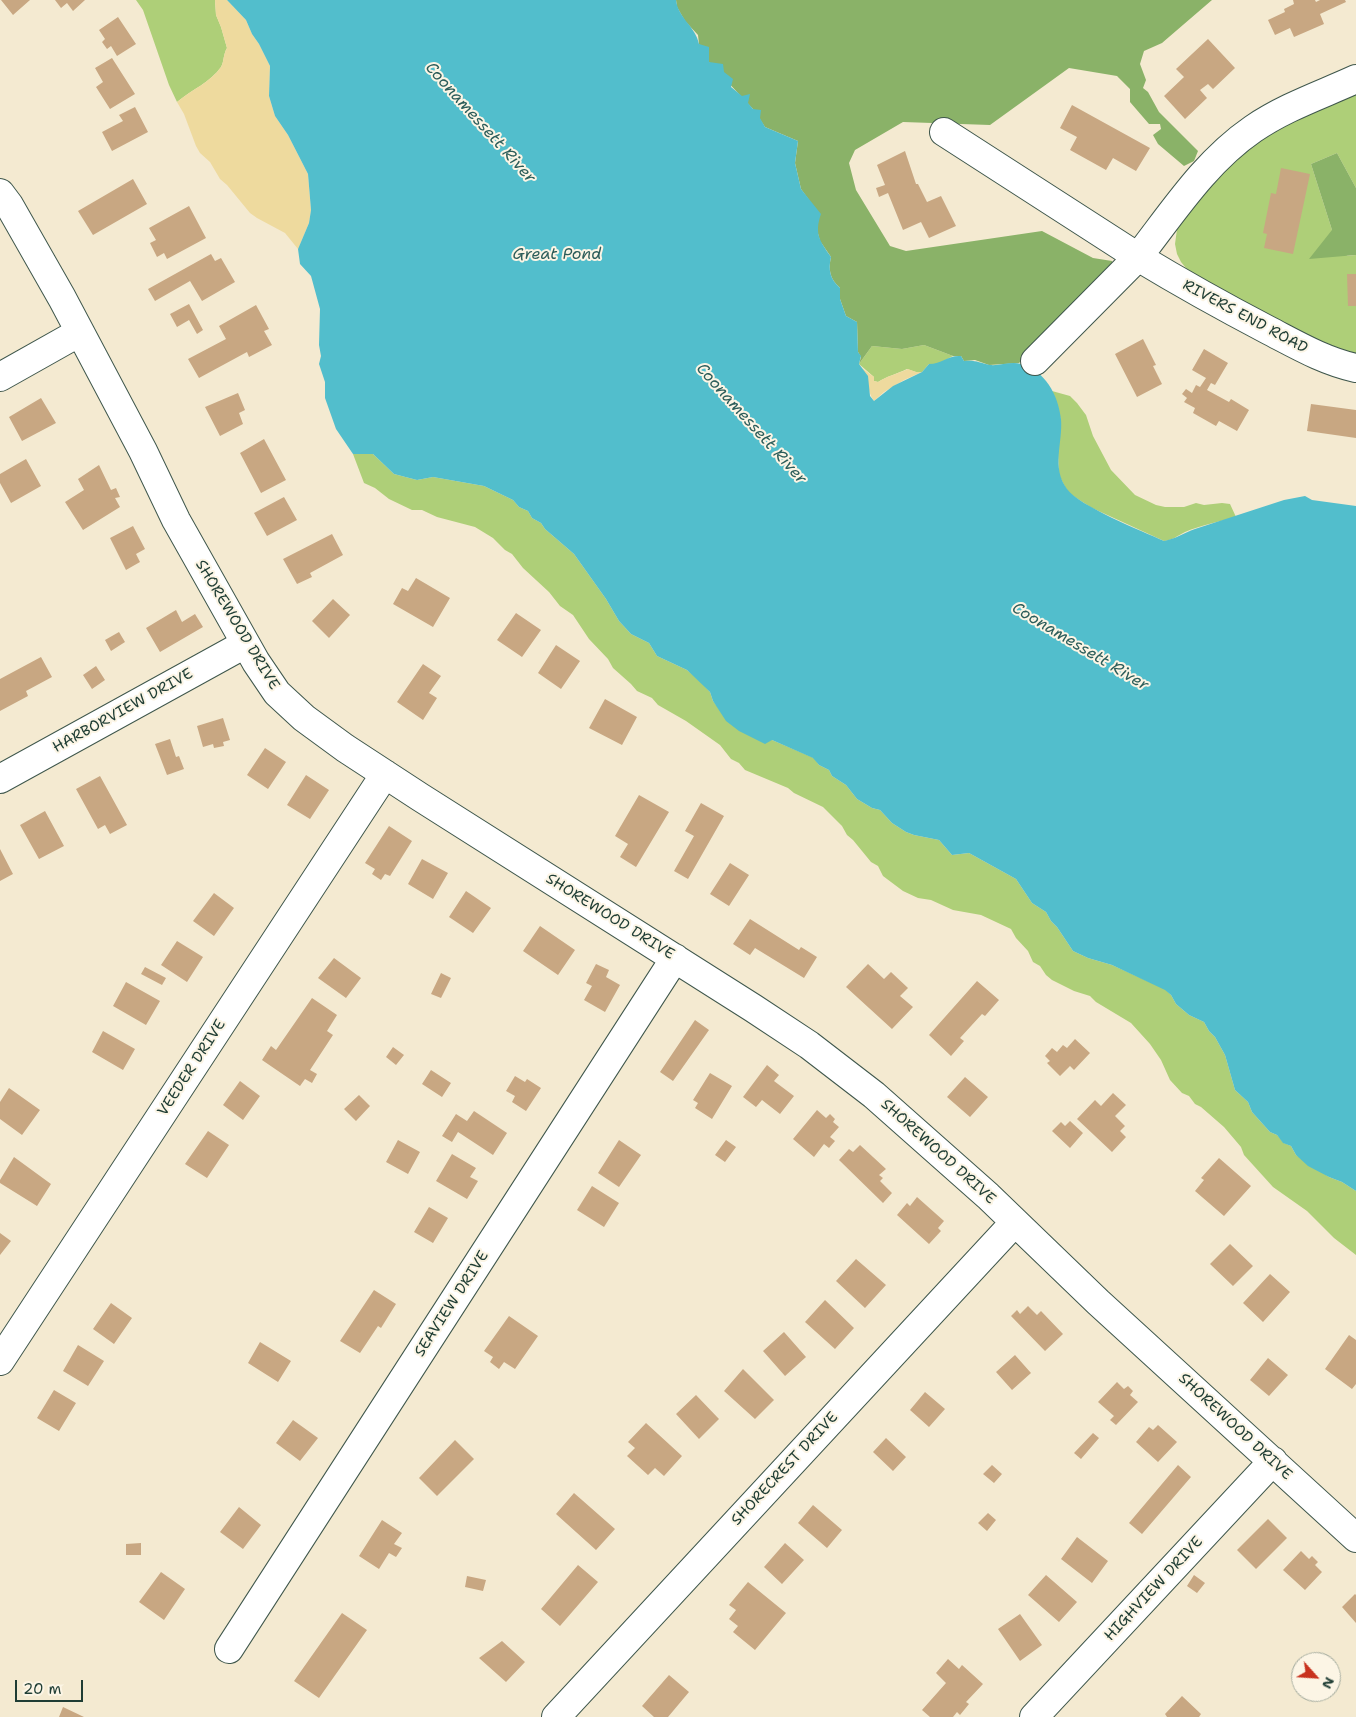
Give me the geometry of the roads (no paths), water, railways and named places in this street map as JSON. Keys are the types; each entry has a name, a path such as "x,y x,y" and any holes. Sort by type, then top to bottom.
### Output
{"street":[{"path":"1035,361 1138,257 1206,170 1238,140 1288,108 1356,79"},
{"name":"RIVERS END ROAD","path":"944,132 1138,257 1207,298 1318,356 1356,368"},
{"name":"SHOREWOOD DRIVE","path":"0,193 9,205 62,298 143,451 176,520 246,644 277,693 304,718 385,774 810,1046 874,1095 1015,1222 1098,1302 1356,1538"},
{"path":"0,377 80,332"},
{"name":"HARBORVIEW DRIVE","path":"0,779 246,644"},
{"name":"VEEDER DRIVE","path":"0,1361 385,774"},
{"name":"SEAVIEW DRIVE","path":"229,1650 674,958"},
{"name":"SHORECREST DRIVE","path":"556,1717 1015,1222"},
{"name":"HIGHVIEW DRIVE","path":"1034,1717 1273,1462"}],"water":[{"name":"Great Pond","path":"227,0 676,0 680,12 694,32 699,44 709,47 709,62 723,64 724,72 733,79 731,87 742,96 750,94 748,103 753,109 761,110 760,118 765,127 798,141 795,163 801,189 821,214 818,227 819,237 831,257 831,274 840,288 840,299 846,316 857,322 858,352 861,356 859,364 868,376 870,396 874,401 893,386 922,372 929,364 938,363 956,356 961,356 964,361 975,361 990,365 1017,363 1029,367 1037,372 1049,385 1057,401 1061,419 1059,464 1062,481 1067,489 1084,503 1097,510 1164,541 1284,500 1305,496 1312,500 1356,506 1356,1191 1342,1182 1308,1166 1296,1155 1291,1146 1283,1143 1277,1135 1270,1132 1252,1112 1248,1102 1235,1090 1225,1055 1204,1022 1189,1015 1176,1004 1171,995 1165,990 1112,965 1088,958 1073,951 1046,912 1032,903 1016,879 969,853 952,855 939,840 906,832 892,823 880,810 872,808 857,799 846,785 832,776 829,770 819,765 813,758 772,740 765,744 739,731 726,721 713,701 710,692 687,670 657,656 649,643 631,634 619,621 574,554 545,529 541,523 532,518 528,511 519,507 513,500 484,486 433,477 417,480 394,474 373,454 353,454 336,429 325,398 325,382 319,364 321,356 319,345 320,309 311,276 300,264 298,249 309,223 311,210 308,174 288,135 275,116 269,96 270,66 246,20"}],"water label":[{"name":"Coonamessett River","path":"480,123"},
{"name":"Coonamessett River","path":"751,424"},
{"name":"Coonamessett River","path":"1080,647"}]}
